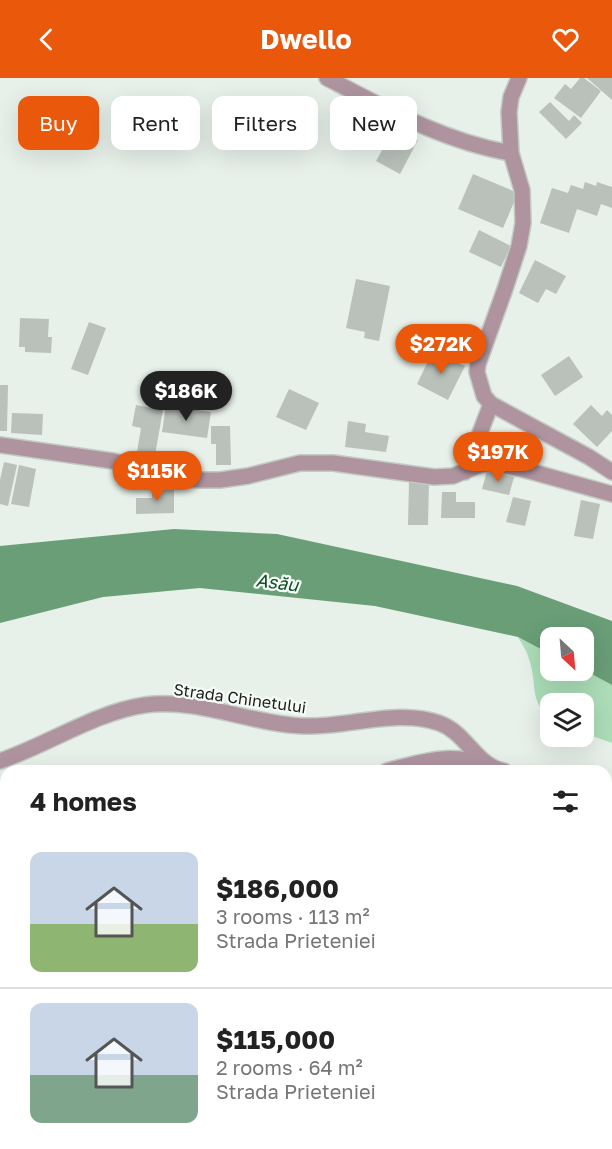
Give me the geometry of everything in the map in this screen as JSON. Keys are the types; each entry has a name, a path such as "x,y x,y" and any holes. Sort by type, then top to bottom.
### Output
{"street":[{"path":"327,78 419,125 463,141 511,153"},
{"path":"519,78 511,97 509,112 511,153 522,190 523,223 519,246 478,364 479,383 484,396 491,404 589,457 612,472"},
{"path":"465,472 491,404"},
{"path":"0,445 113,460 179,478 200,480 248,476 300,463 319,462 435,477 453,476 491,463 522,469 612,494"},
{"name":"Strada Chinetului","path":"0,760 123,710 146,705 168,705 210,709 304,727 400,718 440,723 456,733 493,765"},
{"path":"415,765 452,757 469,759 485,765"}],"shaded area":[{"path":"518,637 540,649 540,681 594,681 594,675 612,685 612,743 594,737 594,693 540,693 540,706 536,697 532,668"}],"water":[{"name":"Asău","path":"174,529 277,534 517,586 612,621 612,685 594,675 594,627 540,627 540,649 518,637 375,606 200,588 103,597 0,623 0,546"}],"building":[{"path":"580,78 584,78 601,91 581,118 554,98 565,84 571,89"},
{"path":"587,78 612,78 612,100 603,92"},
{"path":"550,102 569,121 574,115 582,123 566,139 539,112"},
{"path":"382,150 413,150 400,174 376,161"},
{"path":"473,174 518,193 503,228 458,209"},
{"path":"585,182 596,186 597,182 612,187 612,208 601,204 597,216 577,209 569,233 540,223 552,188 568,193 571,185 583,189"},
{"path":"479,230 511,246 501,267 469,252"},
{"path":"535,260 566,276 556,294 546,289 538,303 519,293"},
{"path":"356,279 390,286 379,341 364,338 365,332 346,328"},
{"path":"20,318 49,319 48,337 52,337 51,353 25,352 25,347 19,347"},
{"path":"89,322 106,328 88,375 71,369"},
{"path":"433,351 465,366 448,400 417,384"},
{"path":"569,356 583,377 555,396 541,375"},
{"path":"0,385 8,385 7,431 0,431"},
{"path":"289,389 319,403 306,430 276,417"},
{"path":"136,405 163,410 155,455 137,452 141,428 132,426"},
{"path":"166,405 211,412 207,438 162,432"},
{"path":"591,405 602,416 607,410 612,415 612,431 597,447 573,424"},
{"path":"12,413 43,414 42,435 11,433"},
{"path":"348,421 366,424 365,432 389,436 386,452 345,447"},
{"path":"211,426 230,426 231,465 216,465 216,444 211,444"},
{"path":"4,462 17,465 8,506 0,504 0,480"},
{"path":"19,465 36,469 29,507 11,504"},
{"path":"487,471 514,477 509,495 482,489"},
{"path":"409,482 429,482 428,525 408,525"},
{"path":"152,488 174,488 174,513 136,514 136,498 152,498"},
{"path":"442,492 456,492 456,502 475,502 475,518 441,518"},
{"path":"513,497 531,501 525,526 506,522"},
{"path":"581,500 600,504 593,539 574,536"}]}
